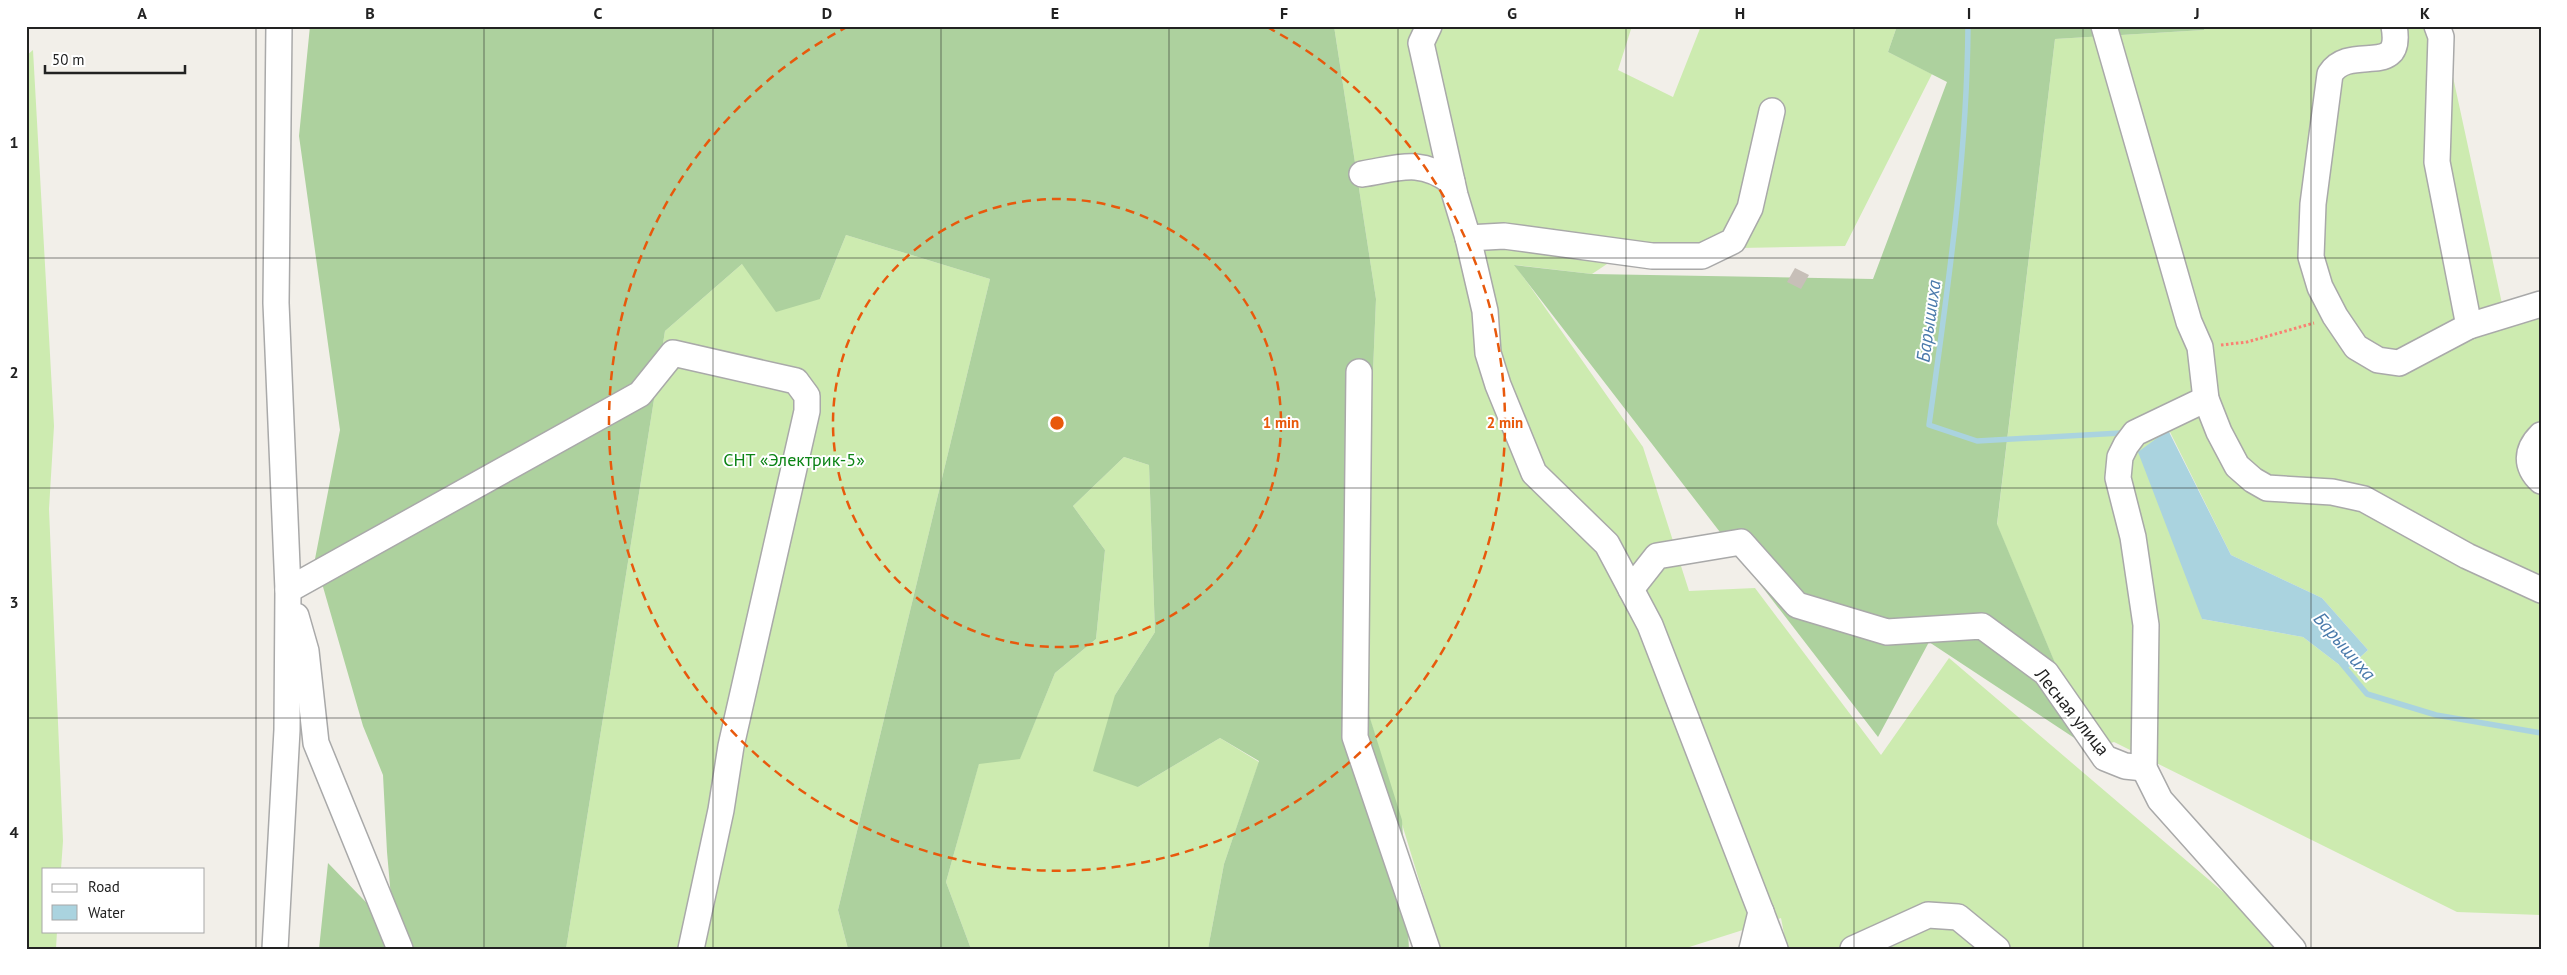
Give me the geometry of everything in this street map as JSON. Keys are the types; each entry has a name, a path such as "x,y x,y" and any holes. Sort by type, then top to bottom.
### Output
{"street":[{"path":"275,949 287,730 288,590 276,303 279,26"},
{"path":"2104,26 2189,322 2200,347 2206,399 2219,432 2237,466 2252,480 2267,488 2332,492 2364,498 2467,556 2541,590"},
{"path":"2394,26 2394,41 2388,56 2344,60 2338,63 2330,74 2313,204 2310,256 2320,287 2335,316 2356,347 2378,360 2399,363 2469,326 2541,304"},
{"path":"2437,26 2441,37 2436,162 2469,326"},
{"path":"1424,32 1452,182 1468,238 1485,311 1488,354 1498,385 1534,473 1606,544 1650,625 1775,949"},
{"path":"1468,238 1504,236 1652,256 1702,256 1733,241 1750,208 1772,111"},
{"path":"1362,174 1419,165 1438,172 1452,182"},
{"path":"288,590 640,394 673,353 796,381 807,396 807,411 732,746 721,810 691,949"},
{"path":"1358,372 1355,737 1427,949"},
{"path":"2206,399 2135,434 2126,445 2120,457 2118,478 2133,536 2146,625 2144,768 2160,800 2293,949"},
{"path":"2541,435 2530,451 2528,463 2541,481"},
{"name":"Лесная улица","path":"1631,589 1657,556 1740,542 1797,605 1887,632 1982,626 2046,673 2105,758 2124,766 2144,768"},
{"path":"288,590 306,651 316,743 400,949"},
{"path":"1752,949 1761,912"},
{"path":"1853,949 1928,915 1958,917 1997,949"}],"path":[{"path":"2200,347 2247,342 2335,316"}],"green space":[{"path":"310,26 1334,26 1376,299 1360,686 1402,820 1409,949 1208,949 1224,864 1259,761 1220,738 1138,787 1093,771 1115,695 1155,632 1149,465 1124,457 1073,506 1105,550 1096,639 1055,673 1020,759 979,764 946,882 971,949 848,949 838,910 990,279 846,235 820,299 776,312 742,264 665,331 566,949 319,949 328,863 394,931 383,775 363,726 315,559 340,430 299,136"},
{"path":"1334,26 1632,26 1618,70 1673,97 1701,26 1897,26 1888,52 1932,74 1845,246 1628,250 1592,274 1515,265 1643,447 1689,591 1755,588 1881,755 1949,658 2290,949 1787,949 1781,918 1683,949 1440,949 1360,686 1376,299"},
{"path":"1897,26 2205,26 2204,30 2055,39 1997,524 2091,749 1929,642 1878,737 1514,265 1592,274 1873,279 1947,82 1888,52"},
{"path":"2205,26 2442,26 2504,313 2541,308 2541,915 2457,912 2114,742 2091,749 1997,525 2055,39 2204,30","holes":["2169,430 2231,555 2322,598 2368,650 2346,670 2303,637 2202,619"]},
{"path":"33,50 54,426 49,509 63,841 61,868 42,868 42,932 57,932 56,949 26,949 26,56"},
{"name":"СНТ «Электрик-5»","path":"846,235 990,279 838,910 848,949 566,949 665,331 742,264 820,299"},
{"path":"1124,457 1149,465 1155,632 1115,695 1138,787 1220,738 1259,762 1224,864 1208,949 971,949 946,882 979,763 1020,758 1055,673 1096,639 1105,550 1073,506"}],"water":[{"path":"2168,430 2231,555 2322,598 2368,650 2346,670 2303,637 2202,619 2138,452"}],"building":[{"path":"1795,268 1809,275 1801,289 1787,282"}],"waterway":[{"name":"Барышиха","path":"1968,26 1967,76 1960,176 1929,425 1977,441 2121,433"},
{"name":"Барышиха","path":"2342,664 2367,694 2436,715 2541,733"}]}
